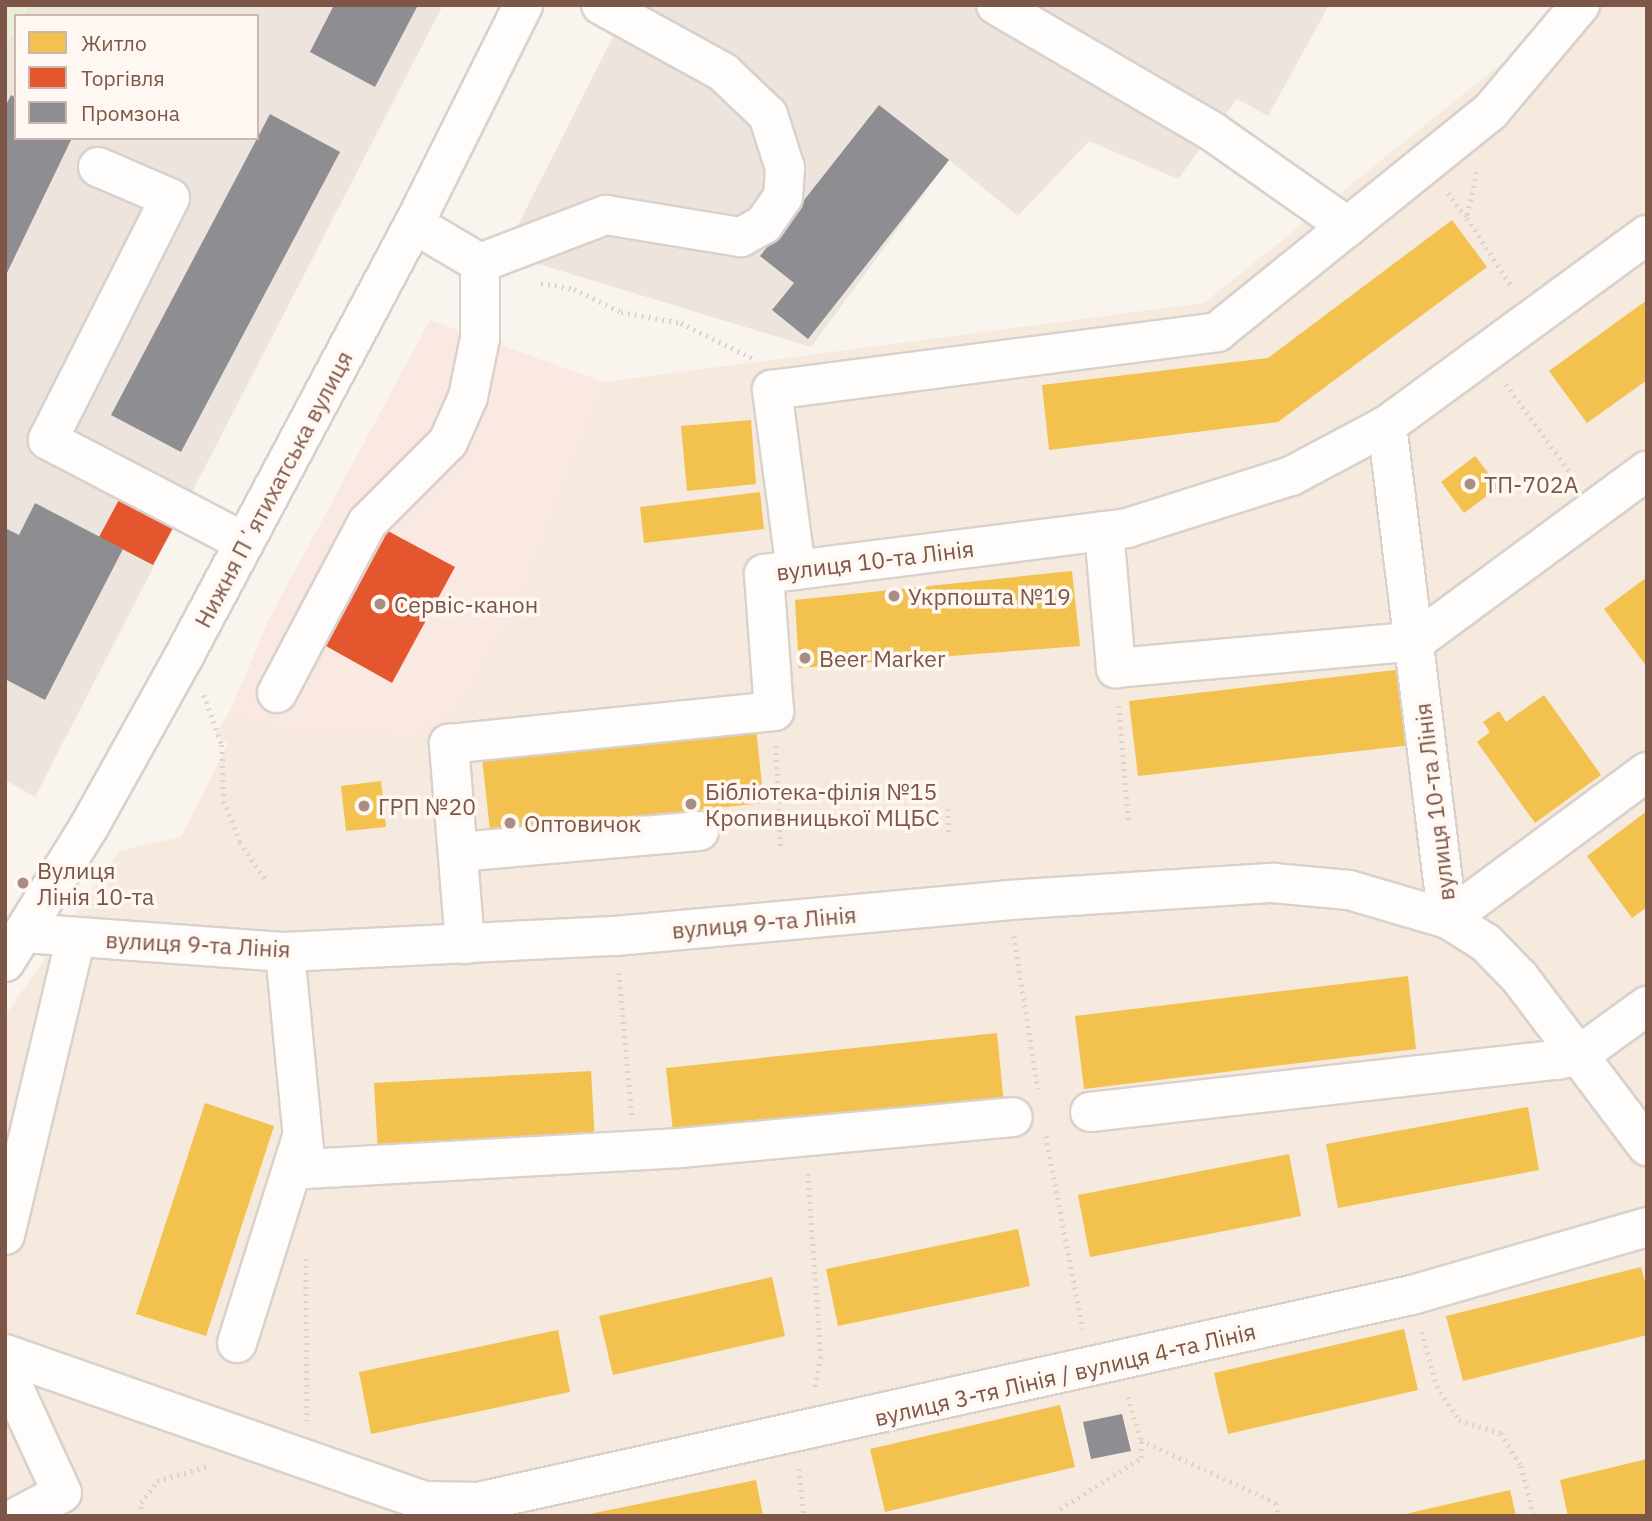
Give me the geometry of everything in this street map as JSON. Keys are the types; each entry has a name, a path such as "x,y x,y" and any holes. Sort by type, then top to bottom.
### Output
{"street":[{"name":"Нижня Пʼятихатська вулиця","path":"15,948 183,657 414,223 523,5"},
{"path":"480,263 606,215 741,237 764,224 783,197 785,168 768,115 723,72 601,5"},
{"path":"996,5 1213,132 1348,228"},
{"path":"796,570 772,390 1217,332 1490,112 1580,5"},
{"path":"98,167 170,198 48,440 244,542"},
{"path":"414,223 480,263"},
{"name":"вулиця 10-та Лінія","path":"774,710 764,574 1128,528 1291,476 1387,425 1647,235"},
{"path":"277,693 367,523 448,442 468,397 480,338 480,263"},
{"name":"вулиця 10-та Лінія","path":"1387,425 1416,641 1448,919 1486,943 1520,978 1647,1146"},
{"path":"1104,531 1116,668 1416,641 1647,471"},
{"path":"465,944 460,852 449,744 774,710"},
{"path":"1448,919 1647,772"},
{"path":"460,852 699,831"},
{"name":"вулиця 9-та Лінія","path":"15,948 76,937 285,951 465,944 615,936 1008,900 1273,883 1349,890 1448,919"},
{"name":"вулиця 9-та Лінія","path":"5,1235 76,937"},
{"path":"285,951 306,1169 635,1150 1032,1116"},
{"path":"1090,1112 1579,1055 1647,1006"},
{"path":"237,1343 303,1135"},
{"name":"вулиця 3-тя Лінія / вулиця 4-та Лінія","path":"463,1508 1412,1295 1647,1227"},
{"path":"5,1354 308,1457 425,1501 463,1508"},
{"path":"5,1369 68,1504 19,1516"}],"path":[{"path":"1490,112 1467,218 1533,318"},
{"path":"538,282 574,289 621,312 681,323 753,357 772,390"},
{"path":"1485,355 1596,508"},
{"path":"183,657 210,704 222,745 224,801 240,842 265,879"},
{"path":"1116,668 1129,824"},
{"path":"774,710 781,849"},
{"path":"948,809 949,837"},
{"path":"1008,900 1032,1116 1076,1299"},
{"path":"615,936 635,1150"},
{"path":"804,1516 797,1477 821,1357 809,1190"},
{"path":"306,1253 308,1457"},
{"path":"1412,1295 1437,1386 1459,1420 1501,1433 1521,1466 1534,1516"},
{"path":"1062,1516 1060,1509 1141,1458 1141,1440 1118,1362"},
{"path":"1141,1440 1276,1503 1279,1516"},
{"path":"141,1516 141,1503 158,1481 213,1465 260,1442"}],"shaded area":[{"path":"29,5 443,5 35,797 5,780 5,47 14,32 14,140 259,140 259,14 24,14"},
{"path":"629,5 1329,5 1268,116 1237,99 1178,179 1089,141 1018,216 949,160 811,347 532,262 514,233"},
{"path":"1574,5 1647,5 1647,1516 5,1516 5,1016 119,851 181,837 228,744 215,735 230,711 281,730 514,613 604,382 1204,303"},
{"path":"430,320 604,382 514,613 458,709 415,737 281,730 230,711 269,619"}],"green space":[{"path":"5,5 29,5 24,14 14,14 14,31 5,47"}],"building: Житло":[{"path":"1452,220 1487,267 1278,422 1049,450 1042,385 1268,358"},
{"path":"1647,300 1647,380 1587,423 1549,371"},
{"path":"751,420 756,484 687,491 681,426"},
{"name":"ТП-702А","path":"1475,456 1499,487 1464,513 1441,482"},
{"path":"760,492 764,529 644,543 640,507"},
{"path":"1072,571 1080,646 799,668 795,600"},
{"path":"1647,577 1647,667 1604,609"},
{"path":"1404,669 1412,745 1138,776 1129,701"},
{"path":"1544,695 1601,775 1535,823 1477,742 1490,732 1483,722 1499,711 1506,722"},
{"path":"756,729 764,803 490,831 482,757"},
{"name":"ГРП №20","path":"381,781 386,827 346,831 341,786"},
{"path":"1647,811 1647,907 1632,918 1587,856"},
{"path":"1408,976 1416,1049 1084,1089 1075,1016"},
{"path":"997,1033 1004,1105 674,1140 666,1068"},
{"path":"591,1071 595,1142 378,1154 374,1083"},
{"path":"205,1103 274,1126 206,1336 136,1314"},
{"path":"1528,1107 1539,1170 1338,1208 1326,1144"},
{"path":"1289,1154 1301,1216 1090,1257 1078,1195"},
{"path":"1018,1229 1030,1286 838,1326 826,1269"},
{"path":"1641,1267 1647,1289 1647,1335 1463,1381 1446,1316"},
{"path":"772,1277 785,1336 613,1375 599,1316"},
{"path":"1404,1329 1418,1390 1228,1434 1214,1373"},
{"path":"558,1330 570,1392 371,1434 359,1372"},
{"path":"1060,1405 1075,1467 885,1512 870,1449"},
{"path":"1647,1459 1647,1516 1568,1516 1560,1480"},
{"path":"756,1480 763,1516 585,1516 585,1515"},
{"path":"1510,1490 1516,1516 1401,1516 1401,1515"}],"building: Торгівля":[{"path":"121,496 175,524 153,565 99,537"},
{"path":"388,531 455,567 392,683 326,646"}],"building: Промзона":[{"path":"334,5 418,5 375,87 310,52"},
{"path":"11,95 14,97 14,140 71,140 5,277 5,107"},
{"path":"879,105 949,160 808,339 772,310 794,283 760,256"},
{"path":"270,114 340,152 181,452 111,415 256,140 259,140"},
{"path":"35,503 123,549 45,700 5,679 5,528 19,535"},
{"path":"1122,1414 1131,1451 1091,1459 1083,1422"}],"place":[{"name":"ТП-702А","path":"1470,484"},
{"name":"Укрпошта №19","path":"894,596"},
{"name":"Сервіс-канон","path":"380,604"},
{"name":"Beer Marker","path":"805,658"},
{"name":"Бібліотека-філія №15 Кропивницької МЦБС","path":"691,804"},
{"name":"ГРП №20","path":"364,806"},
{"name":"Оптовичок","path":"510,823"},
{"name":"Вулиця Лінія 10-та","path":"23,883"}]}
